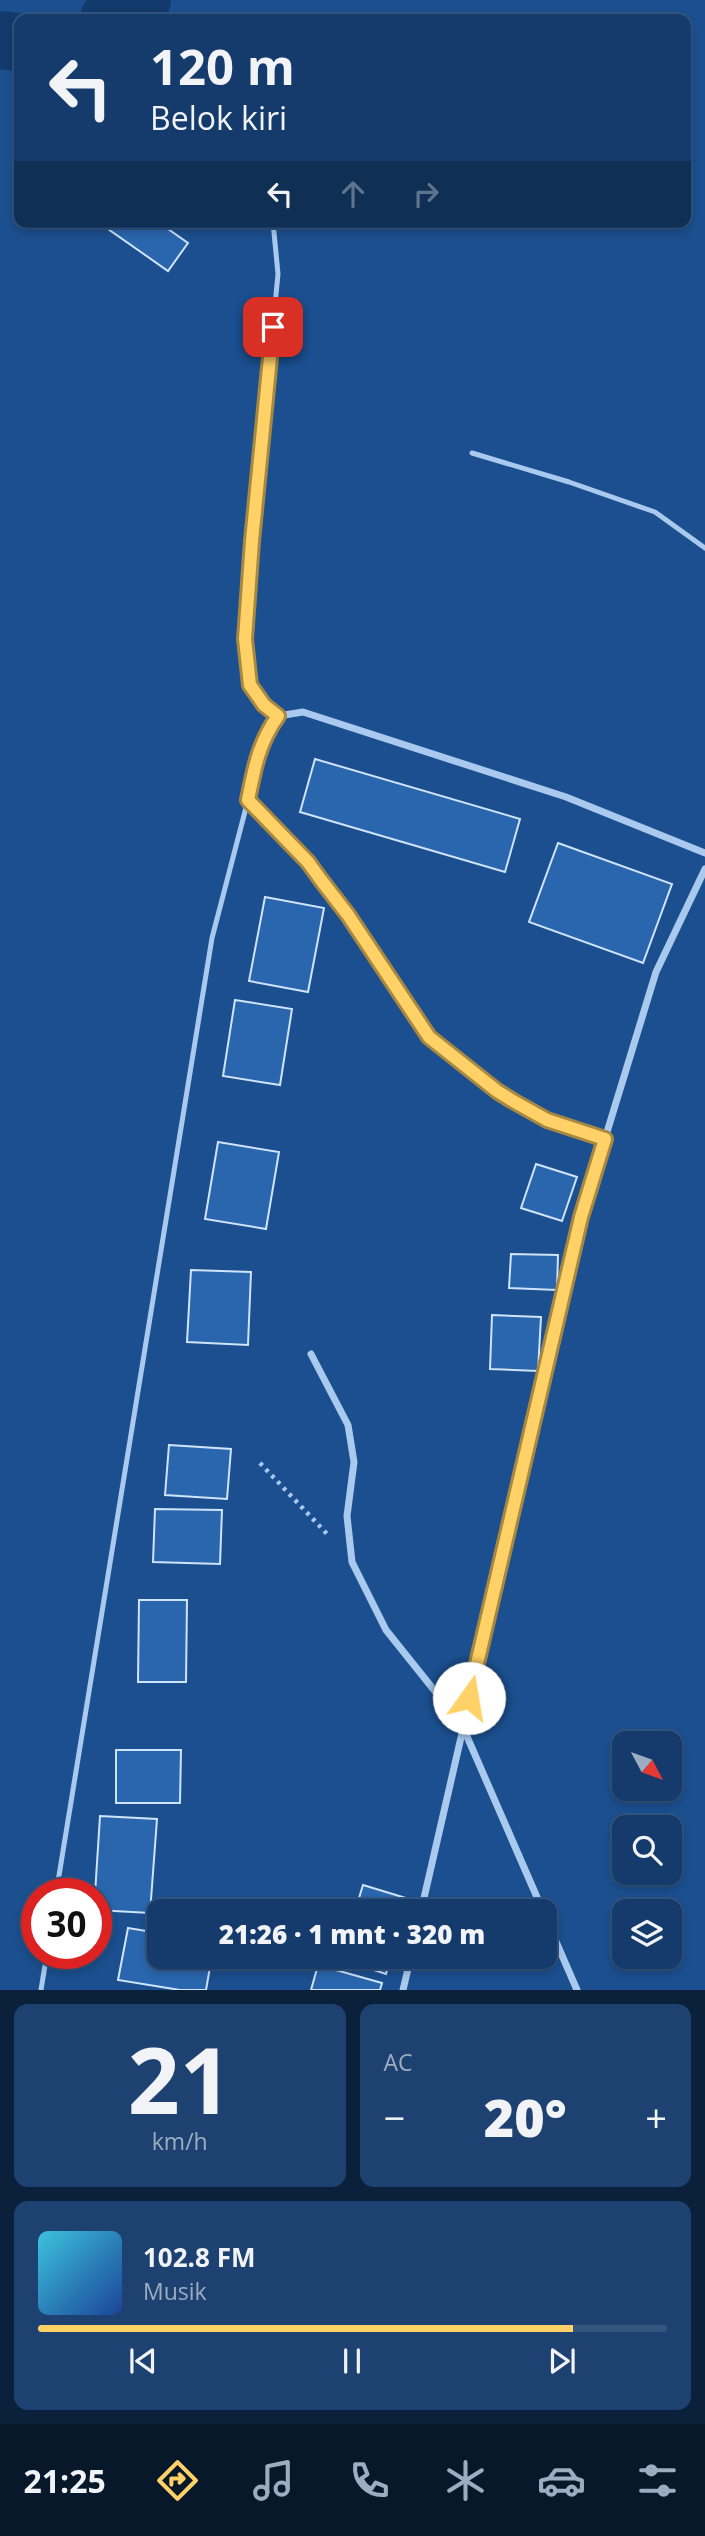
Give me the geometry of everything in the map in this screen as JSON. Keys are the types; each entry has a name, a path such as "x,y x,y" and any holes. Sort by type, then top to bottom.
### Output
{"street":[{"path":"605,1139 547,1120 507,1097 429,1037 308,862 248,800 257,754 278,716 303,712 566,797 705,853"},
{"path":"424,1899 581,1217 656,972 705,869"},
{"path":"312,1354 348,1425 354,1462 347,1516 352,1562 386,1630 462,1725 538,1899"},
{"path":"557,1943 577,1990"},
{"path":"403,1990 408,1969"}],"lane":[{"path":"274,228 278,274 245,639 250,685 264,705 278,716"},
{"path":"472,453 569,482 655,512 705,548"},
{"path":"59,1878 212,938 248,800"},
{"path":"41,1990 44,1969"}],"path":[{"path":"260,1463 352,1562"}],"building":[{"path":"107,228 167,228 188,243 168,271"},
{"path":"315,759 520,819 505,872 300,812"},
{"path":"558,843 672,884 643,963 529,922"},
{"path":"265,897 324,908 308,992 249,981"},
{"path":"235,1000 292,1009 280,1085 223,1076"},
{"path":"218,1142 279,1152 266,1229 205,1219"},
{"path":"536,1164 577,1177 562,1221 521,1208"},
{"path":"511,1254 558,1255 557,1290 509,1288"},
{"path":"191,1270 251,1272 248,1345 187,1342"},
{"path":"492,1315 541,1317 538,1371 490,1369"},
{"path":"169,1445 231,1449 227,1499 165,1495"},
{"path":"155,1509 222,1510 220,1564 153,1562"},
{"path":"139,1600 187,1600 186,1682 138,1682"},
{"path":"116,1750 181,1750 180,1803 116,1803"},
{"path":"100,1816 157,1819 151,1899 147,1899 147,1913 112,1911 112,1878 96,1878"},
{"path":"363,1885 409,1899 359,1899"},
{"path":"128,1928 147,1931 147,1969 210,1969 206,1990 180,1990 118,1980"},
{"path":"317,1969 332,1969 382,1983 380,1990 311,1990"},
{"path":"371,1969 387,1969 386,1974"}],"waterway":[{"path":"118,14 142,0"},
{"path":"0,40 14,41"}],"route":[{"path":"273,327 245,639 250,685 264,705 278,716 257,754 248,800 308,862 348,915 429,1037 513,1101 547,1120 605,1139 581,1217 469,1698"}]}
